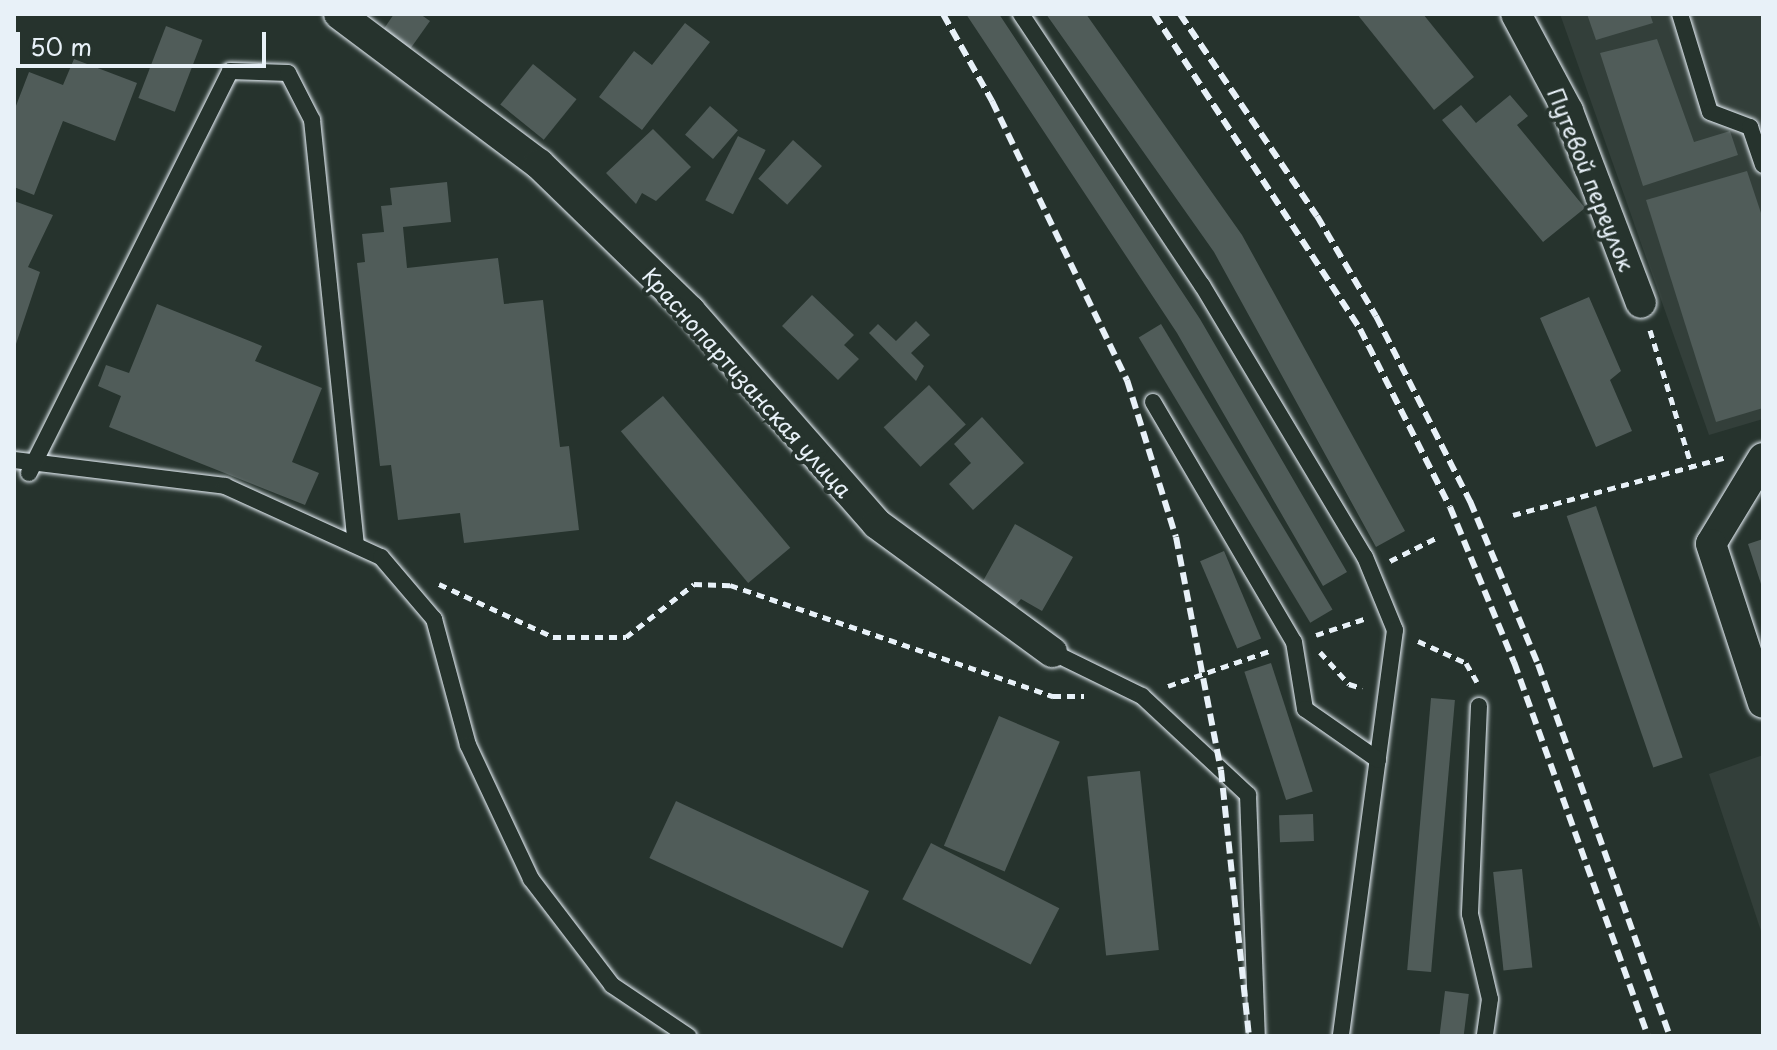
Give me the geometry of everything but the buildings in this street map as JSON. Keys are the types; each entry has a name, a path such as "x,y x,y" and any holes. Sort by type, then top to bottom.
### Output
{"street":[{"name":"Краснопартизанская улица","path":"339,14 539,164 690,311 877,524 1052,652"},
{"name":"Путевой переулок","path":"1516,14 1568,111 1641,303"},
{"path":"1749,457 1711,544 1763,703"}],"lane":[{"path":"1021,14 1202,285 1371,571 1395,630 1341,1036"},
{"path":"1680,14 1710,112 1750,127 1763,165"},
{"path":"32,468 230,71 288,73 312,120 356,545"},
{"path":"1153,402 1294,642 1305,709 1378,760"},
{"path":"14,460 32,468 225,486 381,557 434,619 468,745 531,879 612,985 688,1036"},
{"path":"1052,652 1142,696 1248,795 1257,1036"},
{"path":"1479,706 1470,914 1490,999 1485,1036"}],"path":[{"path":"1641,303 1692,467"},
{"path":"1513,515 1692,467 1749,457"},
{"path":"1371,571 1436,538"},
{"path":"381,557 553,637 626,637 694,584 730,585 1053,696 1142,696 1387,612"},
{"path":"1395,630 1466,663 1478,683 1479,706"},
{"path":"1294,642 1324,654 1349,684 1387,695"}],"shaded area":[{"path":"1560,14 1763,14 1763,419 1709,435"},
{"path":"1763,755 1763,937 1709,774"}],"railway":[{"path":"943,14 992,101 1127,380 1176,537 1221,770 1249,1036"},
{"path":"1154,14 1360,329 1450,507 1514,662 1648,1036"},
{"path":"1180,14 1317,216 1376,316 1470,501 1538,664 1670,1036"}]}
